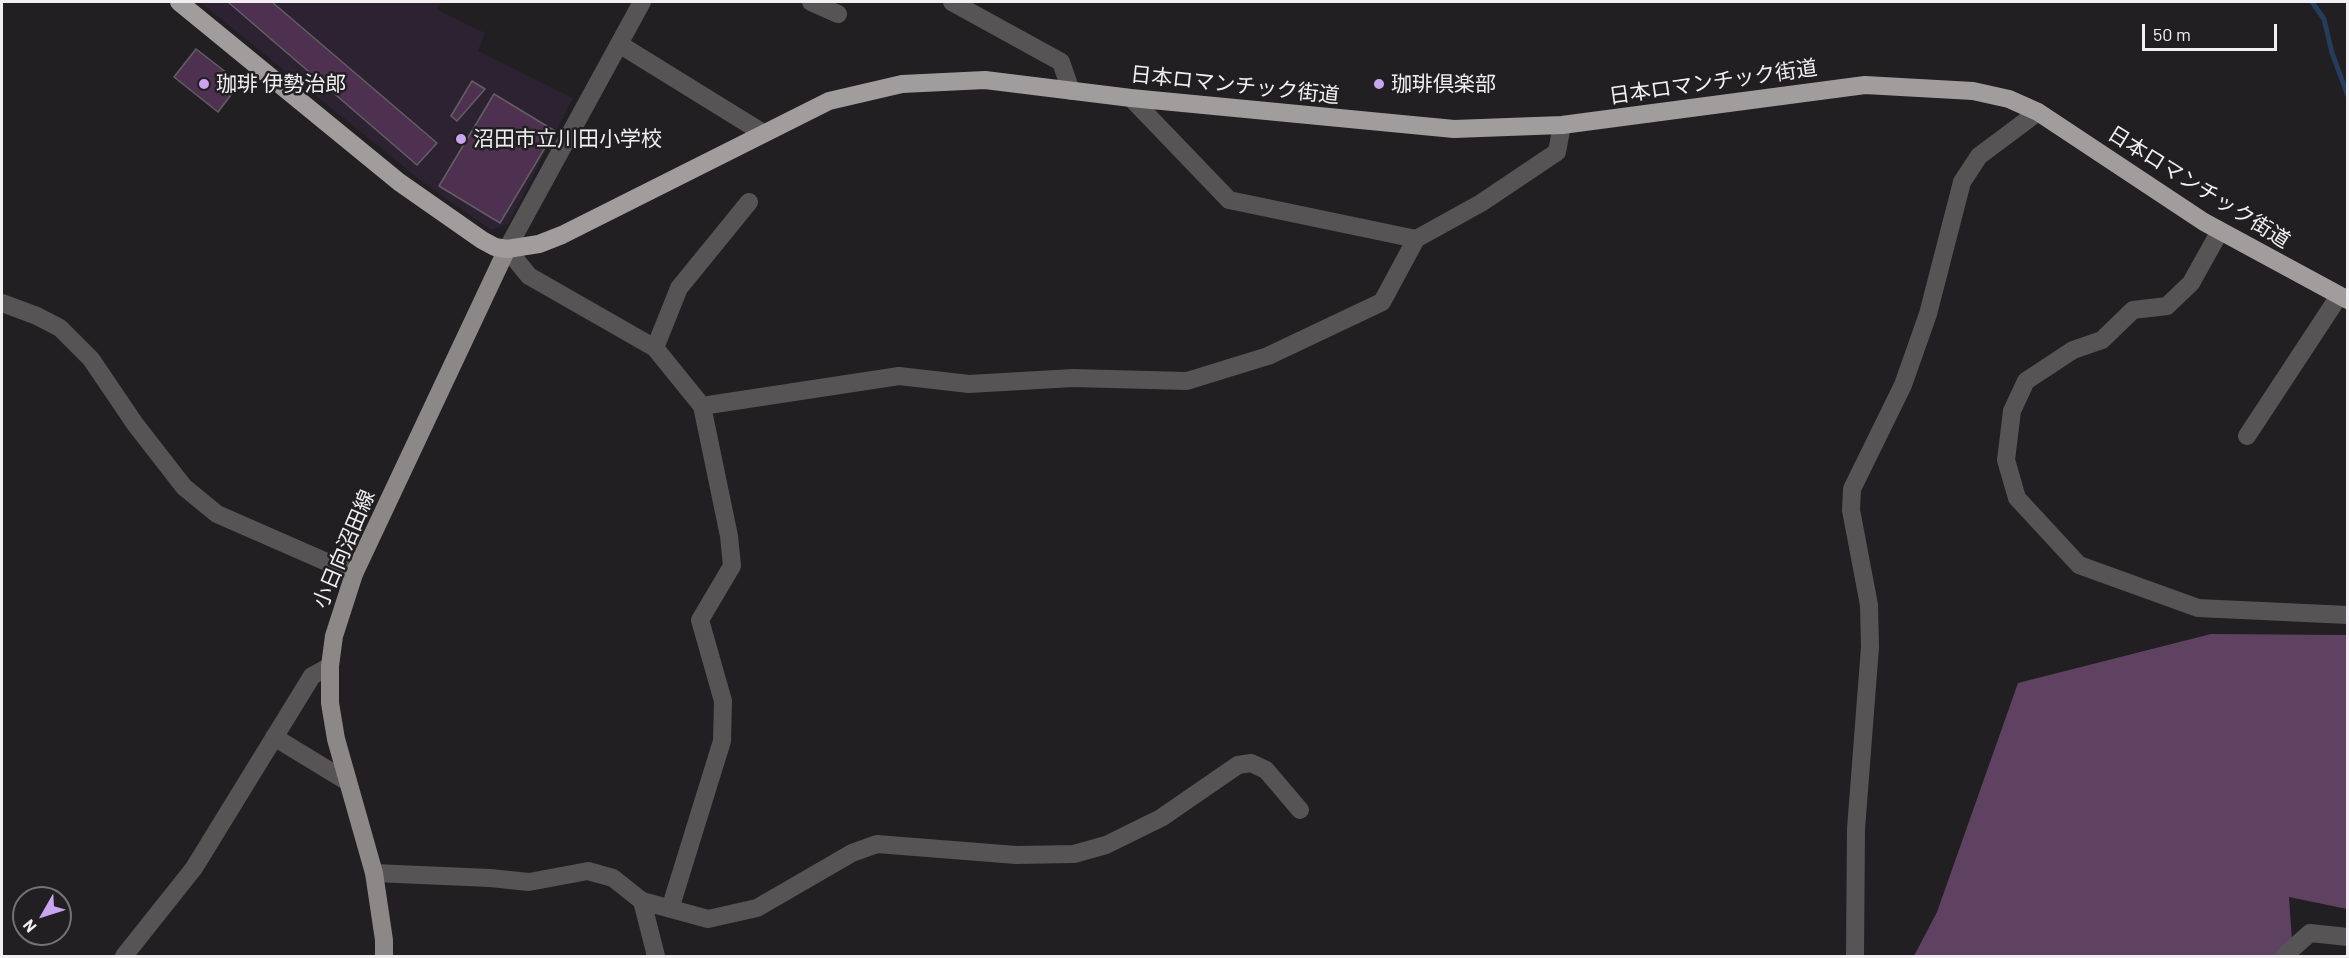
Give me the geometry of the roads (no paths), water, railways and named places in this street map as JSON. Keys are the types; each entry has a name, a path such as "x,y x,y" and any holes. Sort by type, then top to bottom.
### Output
{"highway":[{"path":"179,2 399,182 482,240 495,247 507,249"},
{"name":"日本ロマンチック街道","path":"507,249 538,244 562,235 829,101 902,84 985,80 1131,98 1454,129 1562,124 1864,85 1973,91 2009,99 2038,112 2220,231 2343,298"}],"main road":[{"name":"小日向沼田線","path":"384,957 380,908 374,873 336,739 330,703 330,666 341,610 354,574 507,249"}],"street":[{"path":"642,2 507,249 529,276 655,348 702,406 729,536 732,566 700,620 723,701 722,741 670,909"},
{"path":"811,2 838,14"},
{"path":"952,2 1060,62 1071,91"},
{"path":"619,44 763,134"},
{"path":"1131,98 1229,200 1416,239"},
{"path":"1856,957 1856,829 1870,647 1869,605 1851,510 1852,489 1903,385 1928,314 1962,182 1978,156 2038,112"},
{"path":"702,406 898,376 969,384 1073,378 1186,381 1268,356 1382,302 1416,239 1481,203 1557,152 1562,124"},
{"path":"655,348 679,288 749,202"},
{"path":"2220,231 2191,283 2167,306 2133,310 2102,340 2073,350 2025,381 2012,411 2006,460 2017,498 2079,565 2198,608 2348,615"},
{"path":"2247,436 2343,298"},
{"path":"2,303 60,328 91,359 135,424 184,487 217,514 354,574"},
{"path":"124,957 194,868 312,676 330,666"},
{"path":"274,737 348,782"},
{"path":"374,873 529,882 588,871 613,878 642,901 708,919 757,908 852,853 877,844 1016,855 1074,854 1106,845 1161,818 1238,765 1251,763 1266,770 1300,810"},
{"path":"642,901 656,957"},
{"path":"2284,957 2310,933 2348,937"}],"waterway":[{"path":"2312,2 2324,19 2332,53 2348,96"}],"place":[{"name":"珈琲 伊勢治郎","path":"204,84"},
{"name":"珈琲倶楽部","path":"1379,84"},
{"name":"沼田市立川田小学校","path":"461,139"}]}
